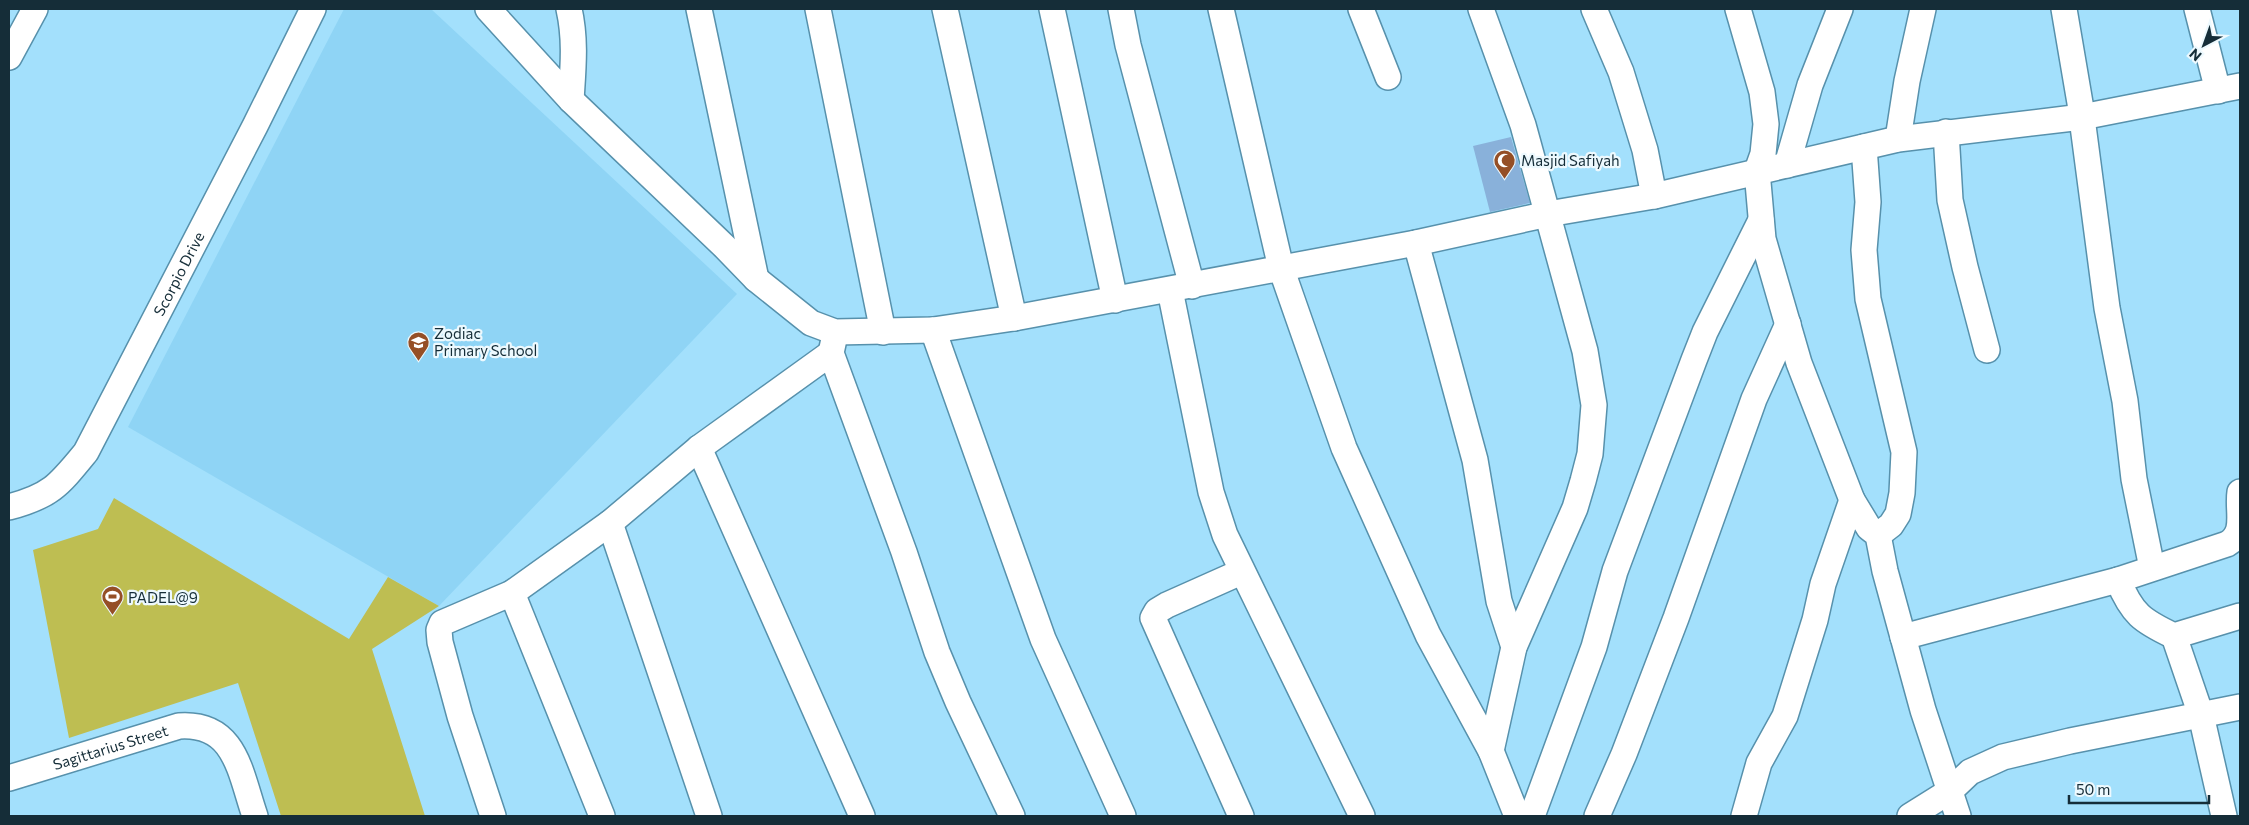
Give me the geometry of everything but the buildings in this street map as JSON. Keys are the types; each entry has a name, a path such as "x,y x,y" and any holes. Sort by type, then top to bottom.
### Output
{"street":[{"path":"9,57 35,9"},
{"name":"Scorpio Drive","path":"9,507 30,502 55,488 86,452 255,126 313,9"},
{"path":"488,9 571,100 756,279 833,343 937,652 958,702 1012,816"},
{"path":"569,9 574,29 571,100"},
{"path":"699,9 756,279"},
{"path":"818,9 883,332"},
{"path":"945,9 1014,318"},
{"path":"1052,9 1115,300"},
{"path":"1121,9 1181,288 1211,492 1225,535 1242,572 1362,816"},
{"path":"1222,9 1281,268 1344,448 1428,635 1491,751 1517,816"},
{"path":"1361,9 1388,76"},
{"path":"1482,9 1523,125 1585,351 1594,405 1590,454 1575,508 1514,647 1491,751"},
{"path":"1594,9 1621,72 1645,150 1654,196"},
{"path":"1738,9 1762,92 1766,124 1763,154 1758,171 1763,239 1799,363 1852,500 1869,528 1878,535 1885,571 1923,710 1958,816"},
{"path":"1787,165 1810,85 1840,9"},
{"path":"1898,139 1907,81 1923,9"},
{"path":"2064,9 2082,117 2107,308 2125,400 2134,479 2152,568"},
{"path":"492,816 460,716 440,642 439,630 442,623 512,592 610,523 699,448 833,343 883,332 933,330 1014,318 1416,243 1548,214 1654,196 1898,139 2082,117 2229,89 2196,9"},
{"path":"1946,132 1950,200 1987,350"},
{"path":"1864,147 1868,202 1864,250 1868,298 1904,452 1902,493 1898,514 1891,525 1878,535"},
{"path":"1532,816 1594,647 1615,571 1694,360 1705,332 1761,220"},
{"path":"1416,243 1475,460 1499,601 1514,647"},
{"path":"1597,816 1624,754 1676,618 1754,399 1788,324"},
{"path":"933,330 1043,639 1124,816"},
{"path":"699,448 804,680 862,816"},
{"path":"1903,637 2118,580 2231,541 2240,529 2240,492"},
{"path":"1744,816 1759,763 1785,716 1815,620 1823,584 1852,500"},
{"path":"610,523 709,816"},
{"path":"1241,816 1154,618 1158,610 1166,605 1242,572"},
{"path":"2118,580 2139,617 2174,636 2201,716 2224,816"},
{"path":"512,592 602,816"},
{"path":"2174,636 2240,616"},
{"path":"1910,816 1950,791 1970,772 2004,757 2070,741 2240,707"},
{"name":"Sagittarius Street","path":"9,778 179,726 193,725 213,732 232,749 255,816"},
{"path":"2236,816 2240,815"}],"shaded area":[{"name":"Zodiac Primary School","path":"344,9 431,9 737,294 439,606 128,427"},
{"path":"114,498 349,639 388,577 439,606 372,649 425,816 281,816 238,683 69,738 33,550 98,529"}],"place":[{"name":"Masjid Safiyah","path":"1505,179"},
{"name":"Zodiac Primary School","path":"418,361"},
{"name":"PADEL@9","path":"112,616"}]}
